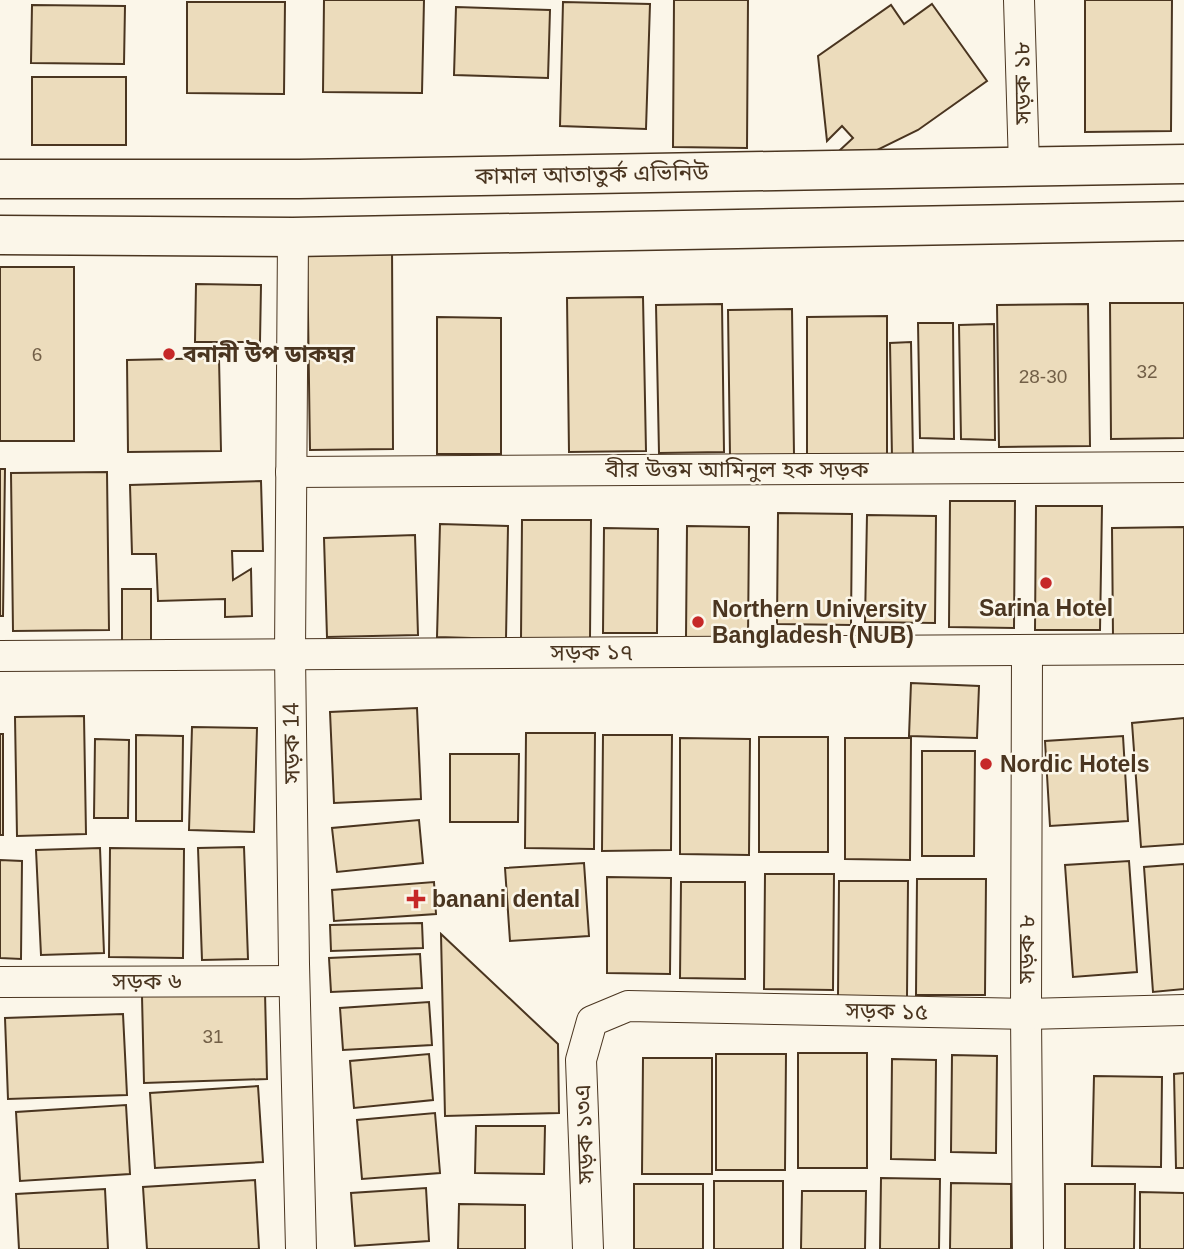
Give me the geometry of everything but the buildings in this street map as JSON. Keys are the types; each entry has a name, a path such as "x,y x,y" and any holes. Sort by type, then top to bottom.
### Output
{"main road":[{"name":"কামাল আতাতুর্ক এভিনিউ","path":"0,179 299,179 1184,164"},
{"path":"0,235 293,237 1184,221"}],"street":[{"name":"সড়ক ১৮","path":"1020,0 1024,166"},
{"name":"সড়ক 14","path":"293,237 290,654 301,1249"},
{"name":"বীর উত্তম আমিনুল হক সড়ক","path":"291,471 1184,467"},
{"name":"সড়ক ১৭","path":"0,656 1184,649"},
{"name":"সড়ক ৮","path":"1027,650 1028,1249"},
{"name":"সড়ক ৬","path":"0,982 294,981"},
{"name":"সড়ক ১৫","path":"592,1021 628,1006 1026,1014 1184,1010"},
{"name":"সড়ক ১৩এ","path":"588,1249 581,1060 592,1021"}],"place":[{"name":"বনানী উপ ডাকঘর","path":"169,354"},
{"name":"Sarina Hotel","path":"1046,583"},
{"name":"Northern University Bangladesh (NUB)","path":"698,622"},
{"name":"Nordic Hotels","path":"986,764"},
{"name":"banani dental","path":"416,899"}]}
